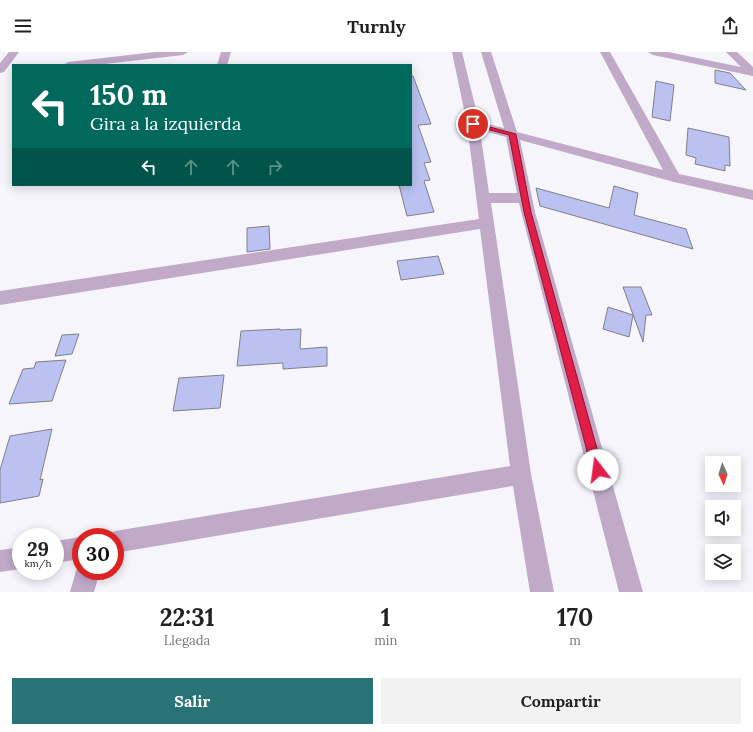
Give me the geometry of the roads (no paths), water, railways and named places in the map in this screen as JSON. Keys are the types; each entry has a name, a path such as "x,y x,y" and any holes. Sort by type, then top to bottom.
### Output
{"street":[{"path":"0,70 14,52"},
{"path":"77,64 183,52"},
{"path":"222,64 226,52"},
{"path":"457,52 473,124 521,474 542,592"},
{"path":"486,52 512,134 525,198 631,592"},
{"path":"605,52 674,177"},
{"path":"653,52 753,73"},
{"path":"731,52 753,73"},
{"path":"0,73 12,71"},
{"path":"473,124 674,177 753,195"},
{"path":"483,198 525,198"},
{"path":"0,298 487,223"},
{"path":"124,540 521,474"},
{"path":"0,561 12,559"},
{"path":"82,592 85,580"}]}
